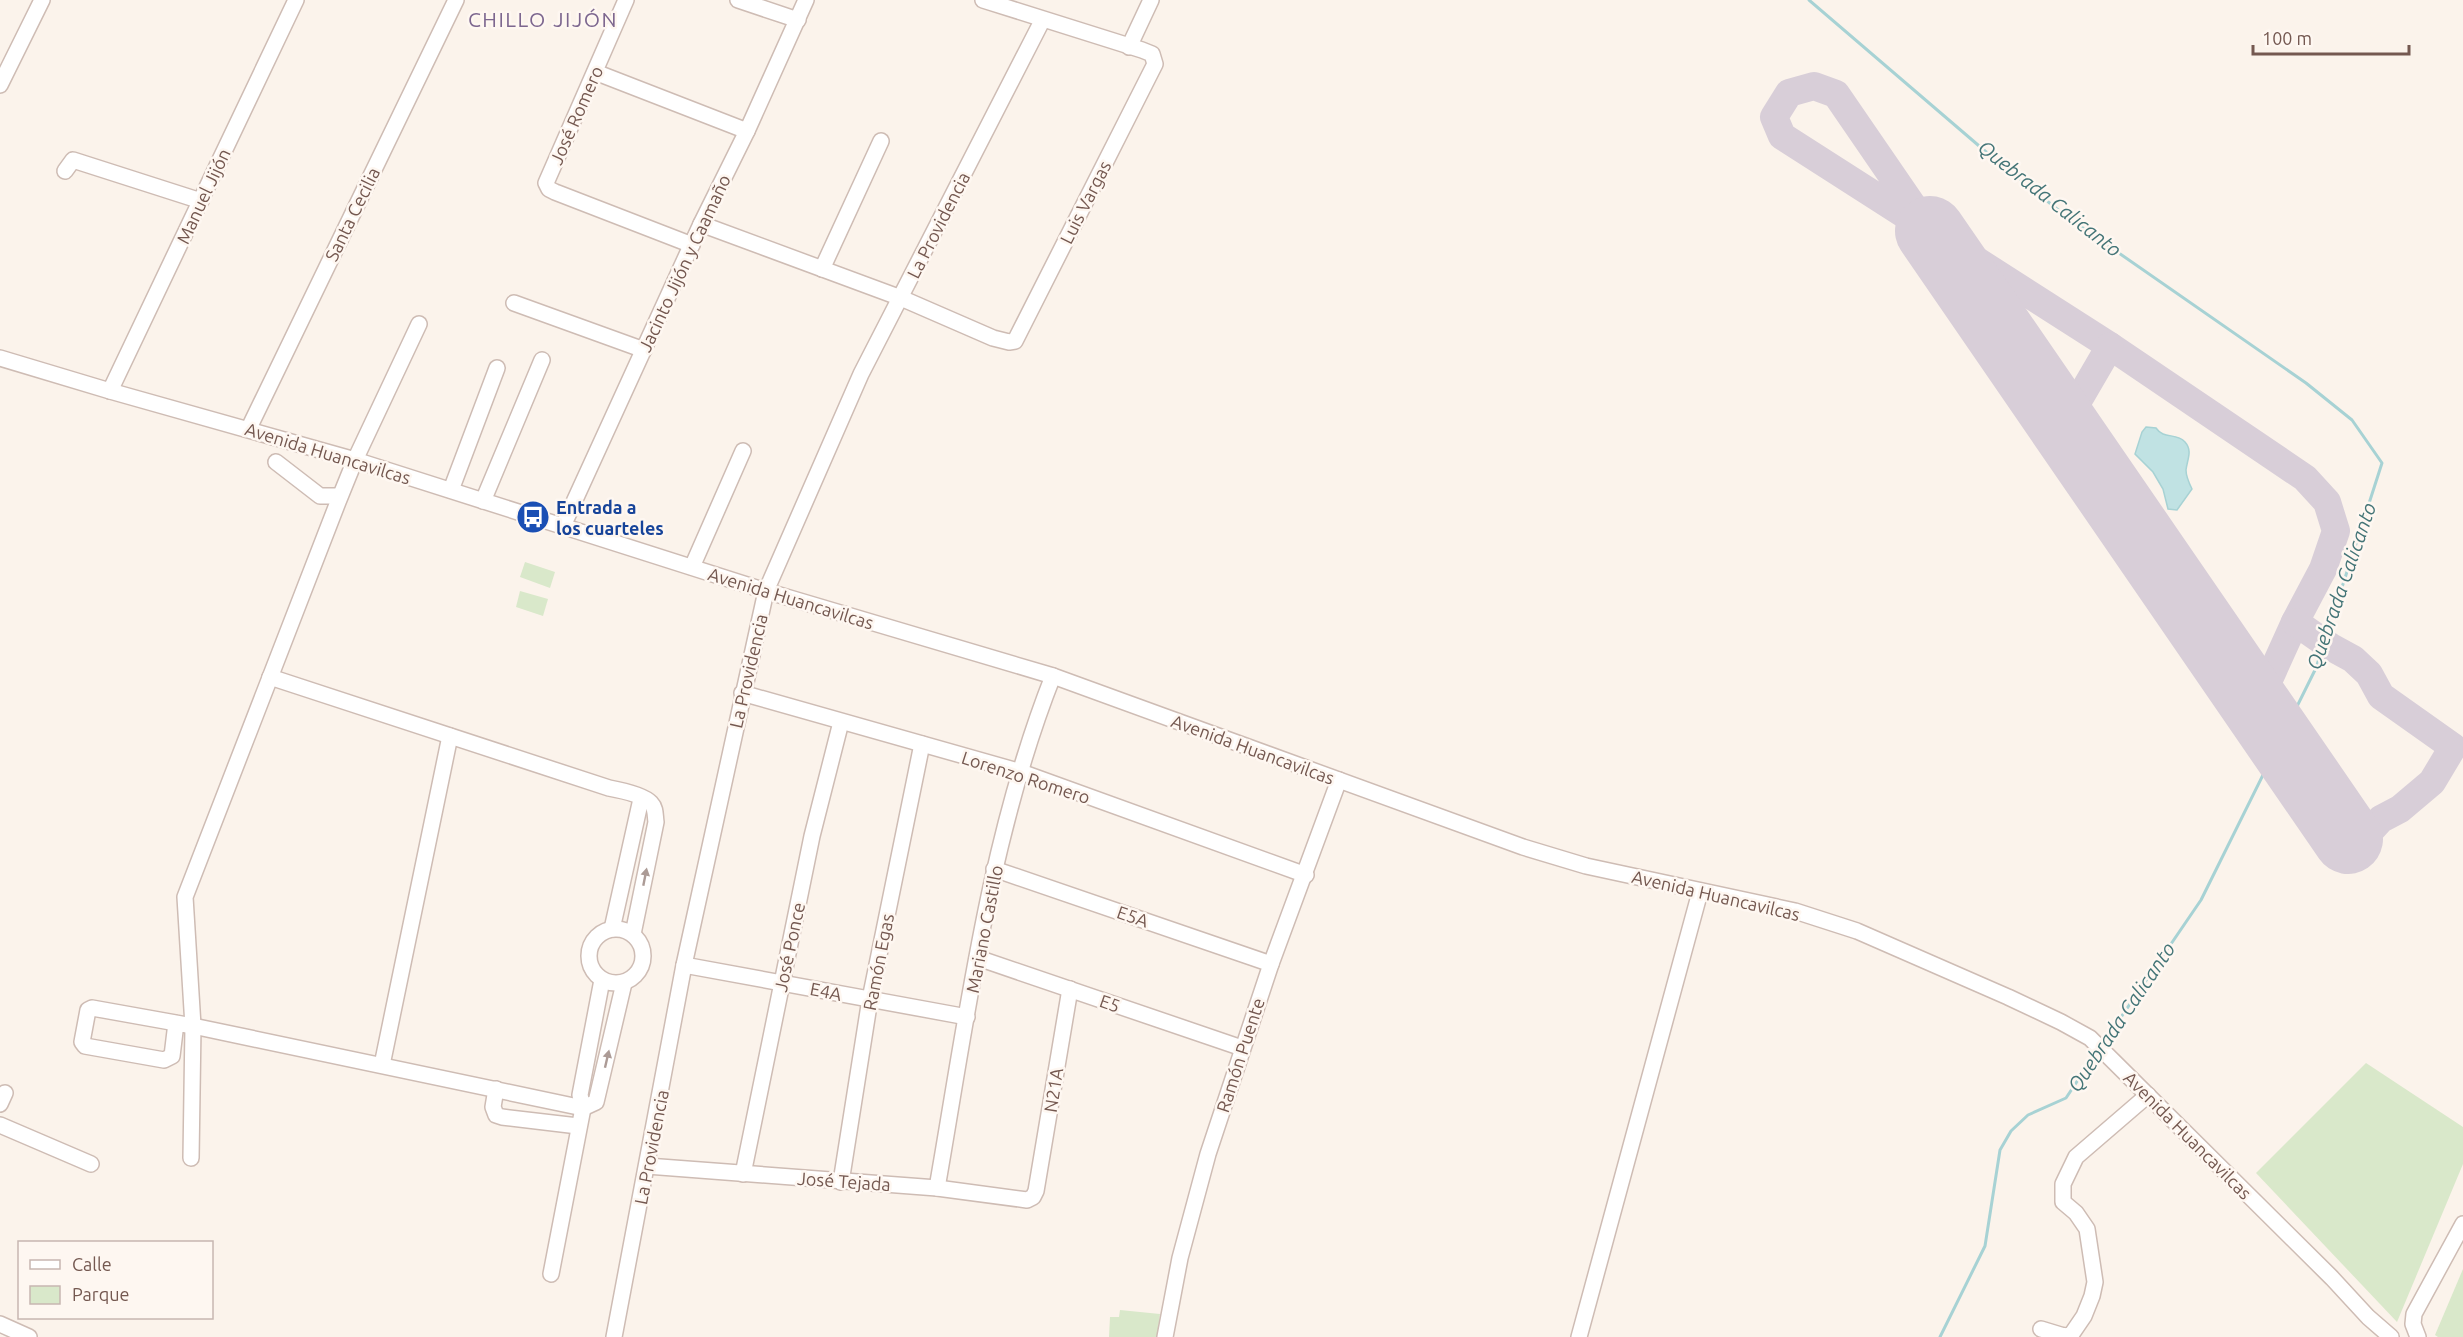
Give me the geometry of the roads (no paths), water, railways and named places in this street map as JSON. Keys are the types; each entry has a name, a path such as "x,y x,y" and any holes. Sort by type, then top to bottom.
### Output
{"street":[{"path":"0,85 42,0"},
{"name":"Manuel Jijón","path":"110,391 296,0"},
{"name":"Santa Cecilia","path":"249,428 456,0"},
{"name":"José Romero","path":"626,0 546,183 549,189 692,245"},
{"path":"738,0 798,20"},
{"name":"Jacinto Jijón y Caamaño","path":"563,526 806,0"},
{"path":"990,1 1042,21 1130,47 1151,0"},
{"name":"La Providencia","path":"614,1337 684,965 766,591 861,374 1042,21"},
{"name":"Luis Vargas","path":"901,298 993,338 1009,342 1015,340 1155,64 1152,54 1130,47"},
{"path":"595,72 747,131"},
{"path":"822,269 881,141"},
{"path":"65,171 73,160 201,201"},
{"path":"701,224 901,298"},
{"path":"514,303 644,350"},
{"path":"190,1158 193,1026 185,897 340,496 420,324"},
{"name":"Avenida Huancavilcas","path":"0,358 356,460 766,591 1053,676 1523,847 1586,866 1796,911 1857,931 2008,997 2090,1038 2332,1278 2368,1317 2391,1337"},
{"path":"483,501 542,360"},
{"path":"451,490 497,368"},
{"path":"692,567 744,451"},
{"path":"276,462 320,496 340,496"},
{"name":"Mariano Castillo","path":"937,1188 994,869 1021,772 1053,676"},
{"path":"270,677 609,788 632,793 651,803 655,811 656,822 633,934"},
{"name":"Lorenzo Romero","path":"742,693 1021,772 1306,875"},
{"name":"José Ponce","path":"743,1174 812,836 842,722"},
{"path":"382,1065 450,736"},
{"name":"Ramón Egas","path":"841,1182 870,999 922,744"},
{"name":"Ramón Puente","path":"1165,1337 1180,1258 1208,1154 1271,964 1306,875 1339,780"},
{"path":"612,929 641,799"},
{"name":"E5A","path":"994,869 1271,964"},
{"path":"1579,1337 1700,892"},
{"path":"612,929 623,929 633,934 640,942 644,952 644,962 640,971 633,979 624,983 612,984 602,980 594,972 590,962 589,951 594,941 602,933 612,929"},
{"name":"E5","path":"978,958 1242,1048"},
{"name":"E4A","path":"684,965 967,1017"},
{"path":"551,1274 583,1108 580,1095 602,980"},
{"path":"176,1023 172,1056 168,1059 85,1046 82,1042 90,1008 176,1023 193,1026 583,1108 596,1102 624,983"},
{"name":"N21A","path":"1036,1191 1070,989"},
{"path":"496,1089 493,1107 496,1115 578,1126"},
{"path":"2041,1329 2064,1336 2071,1335 2084,1316 2095,1282 2087,1229 2076,1214 2064,1205 2062,1198 2067,1173 2076,1157 2148,1095"},
{"path":"0,1125 91,1164"},
{"name":"José Tejada","path":"647,1166 937,1188 1027,1200 1033,1197 1036,1191"},
{"path":"2418,1337 2413,1324 2414,1314 2463,1224"},
{"path":"0,1324 29,1337"}],"water":[{"path":"2146,427 2156,428 2163,434 2178,437 2189,449 2186,473 2192,489 2177,510 2168,509 2163,489 2153,472 2135,454 2142,432"}],"waterway":[{"name":"Quebrada Calicanto","path":"1809,0 1985,151 2067,217 2306,383 2352,420 2382,463 2316,668 2201,900 2102,1045"},
{"name":"Quebrada Calicanto","path":"1940,1337 1985,1246 2000,1150 2011,1131 2028,1115 2066,1098 2096,1053"}],"place":[{"name":"Entrada a los cuarteles","path":"533,517"}],"district":[{"name":"CHILLO JIJÓN","path":"543,19"}]}
